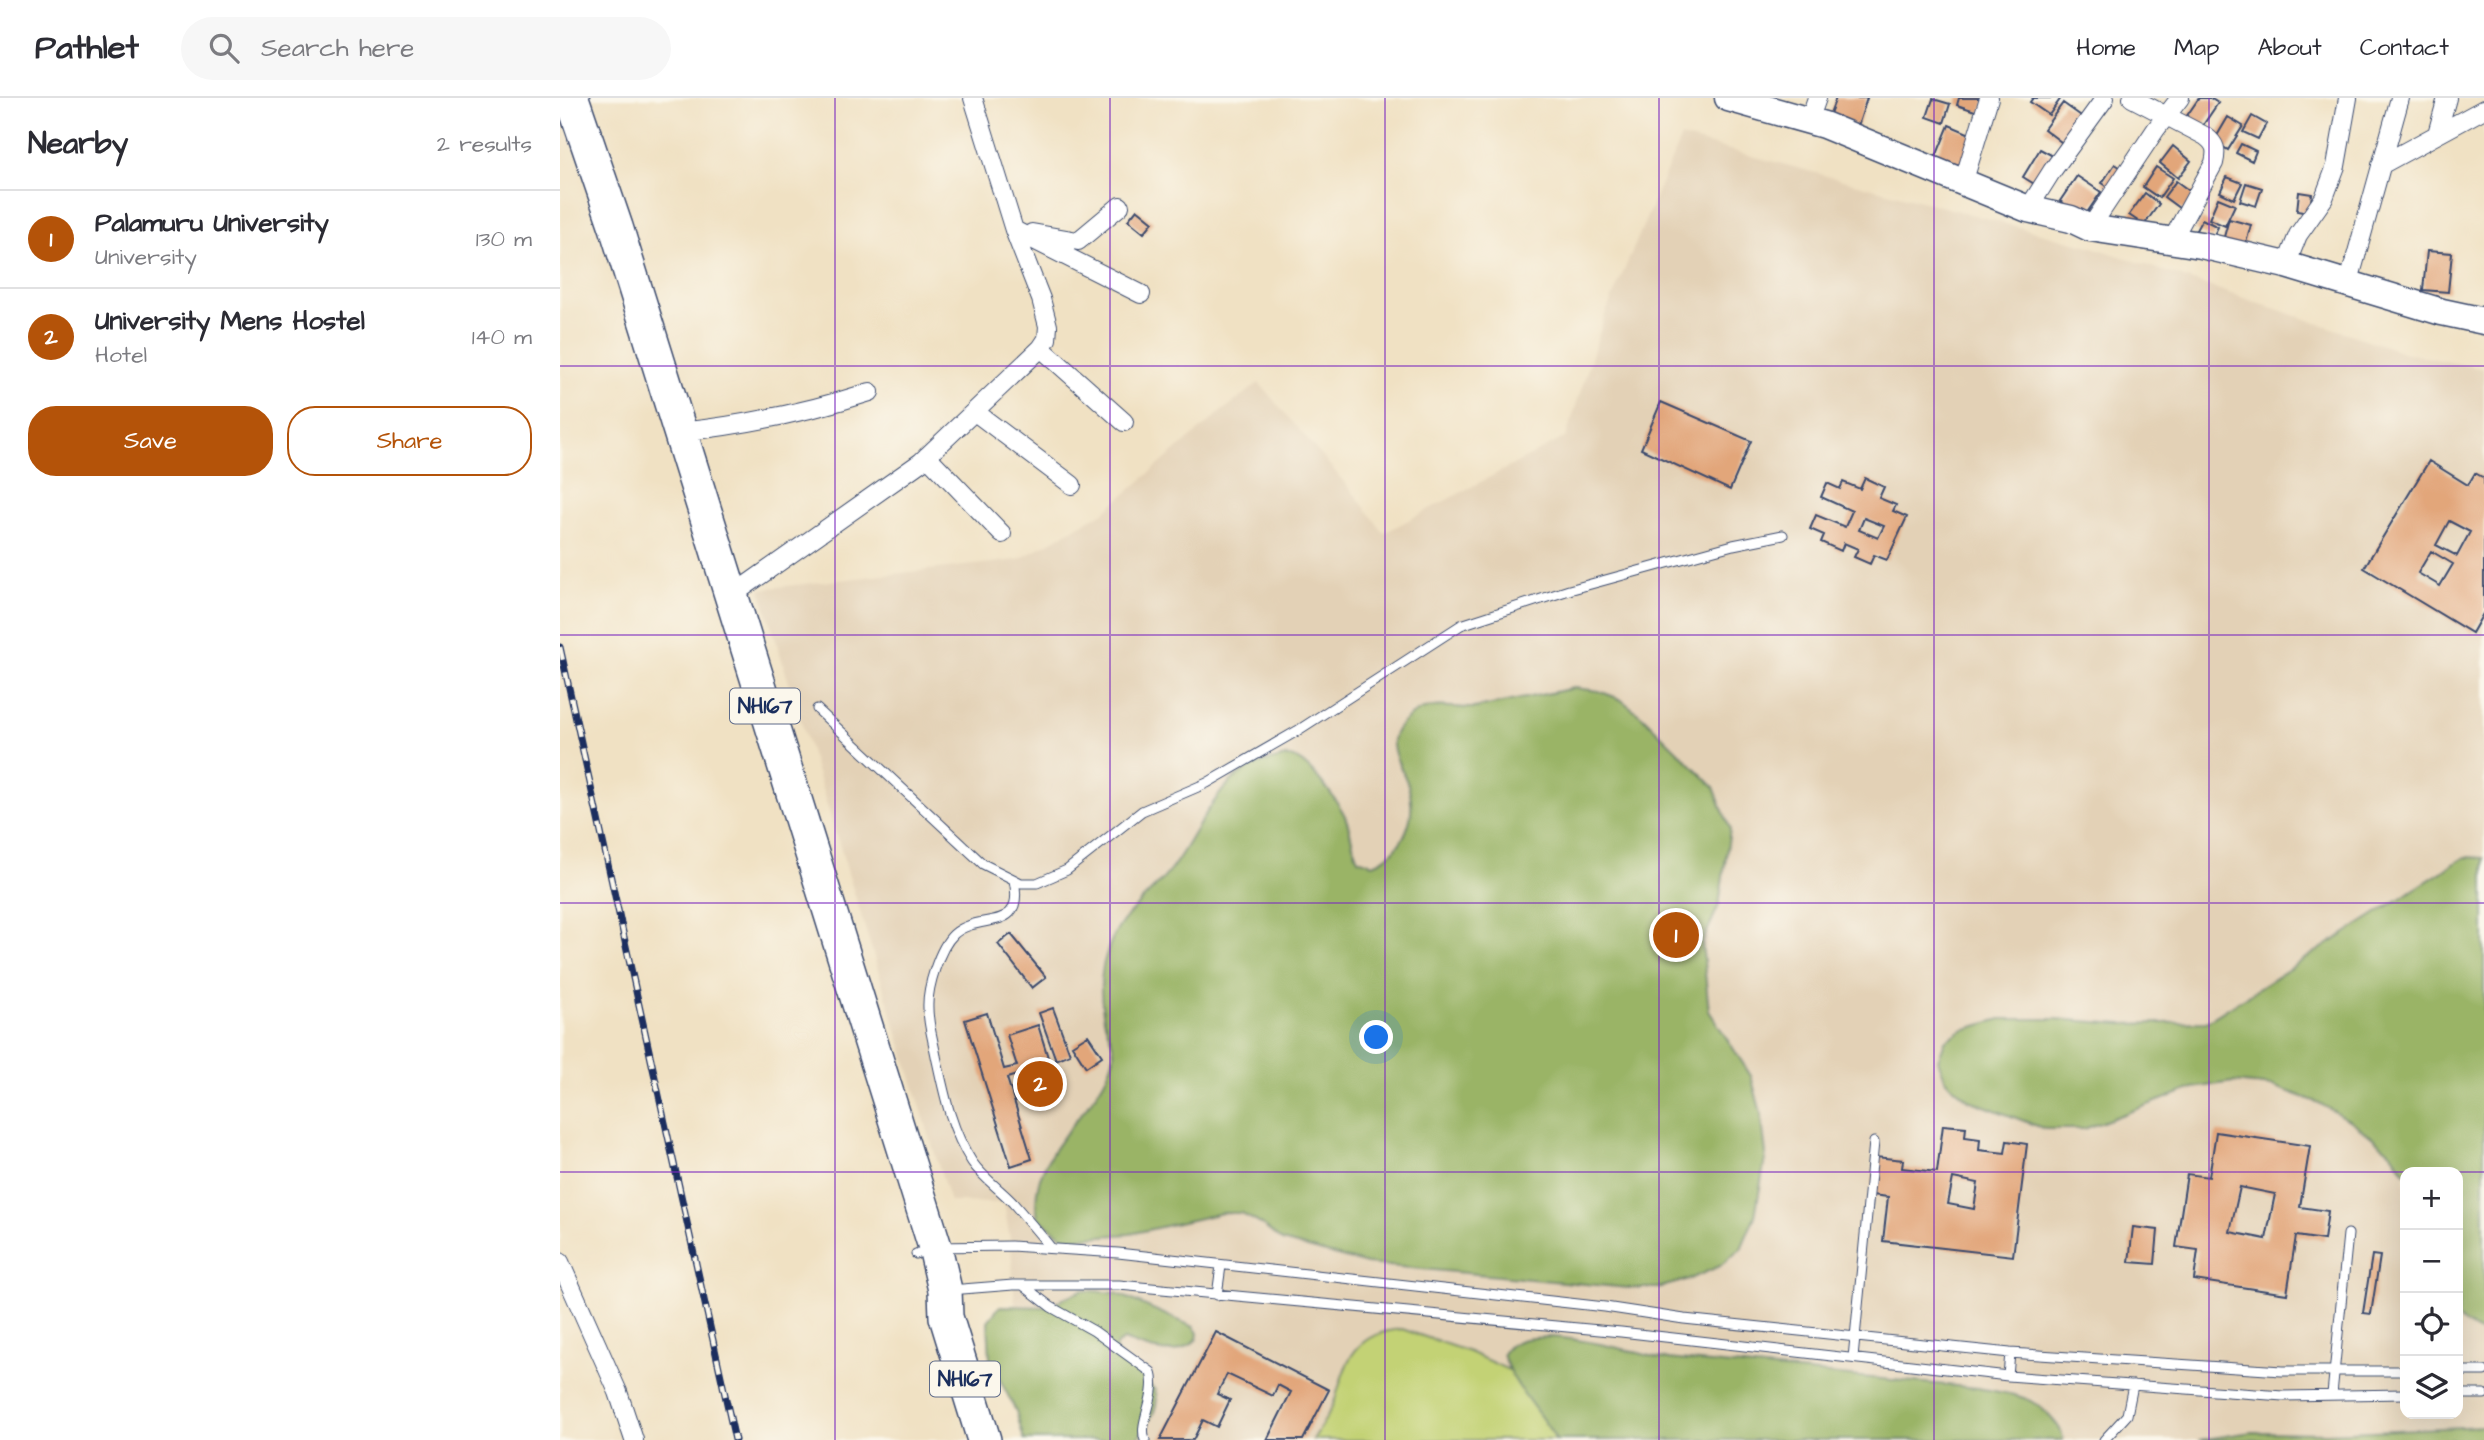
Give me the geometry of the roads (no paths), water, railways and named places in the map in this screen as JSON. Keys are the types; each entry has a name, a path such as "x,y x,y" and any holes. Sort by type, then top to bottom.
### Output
{"highway":[{"name":"NH167","path":"572,98 731,596 926,1250 930,1293 943,1300 984,1440"},
{"name":"NH167","path":"560,127 610,273 926,1250"}],"street":[{"path":"731,596 927,456 1041,348 1047,339 1048,326 1041,299 1014,230 973,98"},
{"path":"1963,183 1989,98"},
{"path":"2028,209 2052,170 2105,98"},
{"path":"2132,98 2206,136 2213,141 2216,149 2214,163 2172,240"},
{"path":"2090,228 2180,98"},
{"path":"2286,265 2298,235 2324,198 2336,166 2348,98"},
{"path":"2348,285 2400,98"},
{"path":"2437,134 2447,98"},
{"path":"1733,99 1813,110 1963,183 2028,209 2071,219 2090,228 2172,240 2286,265 2442,312 2484,321"},
{"path":"2381,165 2484,109"},
{"path":"1014,230 1077,241 1120,206"},
{"path":"1014,230 1141,294"},
{"path":"1041,348 1124,422"},
{"path":"680,432 733,426 870,392"},
{"path":"975,412 1072,485"},
{"path":"927,456 1002,534"},
{"path":"560,1262 618,1392 634,1440"}],"lane":[{"path":"817,709 983,864 1021,883 1037,883 1067,870 1142,811 1207,783 1297,731 1461,625 1569,590 1720,548 1783,535"},
{"path":"1014,880 1017,893 1008,916 965,927 953,935 943,950 928,992 928,1020 947,1106 961,1143 977,1168 1012,1202 1051,1248"},
{"path":"1853,1359 1874,1142"},
{"path":"2332,1394 2348,1234"},
{"path":"926,1250 1051,1248 1118,1253 1605,1307 1684,1319 2010,1353 2282,1371 2400,1371"},
{"path":"1217,1295 1221,1266"},
{"path":"943,1300 1024,1286 1119,1285 1621,1332 2008,1376 2283,1396 2400,1394"},
{"path":"1024,1286 1051,1307 1094,1331 1151,1372 1154,1393 1144,1427 1145,1440"},
{"path":"2008,1376 2010,1353"},
{"path":"2463,1371 2484,1371"},
{"path":"2105,1440 2127,1415 2133,1385"},
{"path":"2463,1394 2484,1394"}],"railway":[{"path":"560,647 735,1440"}],"place":[{"name":"Palamuru University","path":"1676,935"},
{"name":"University Mens Hostel","path":"1040,1084"}]}
